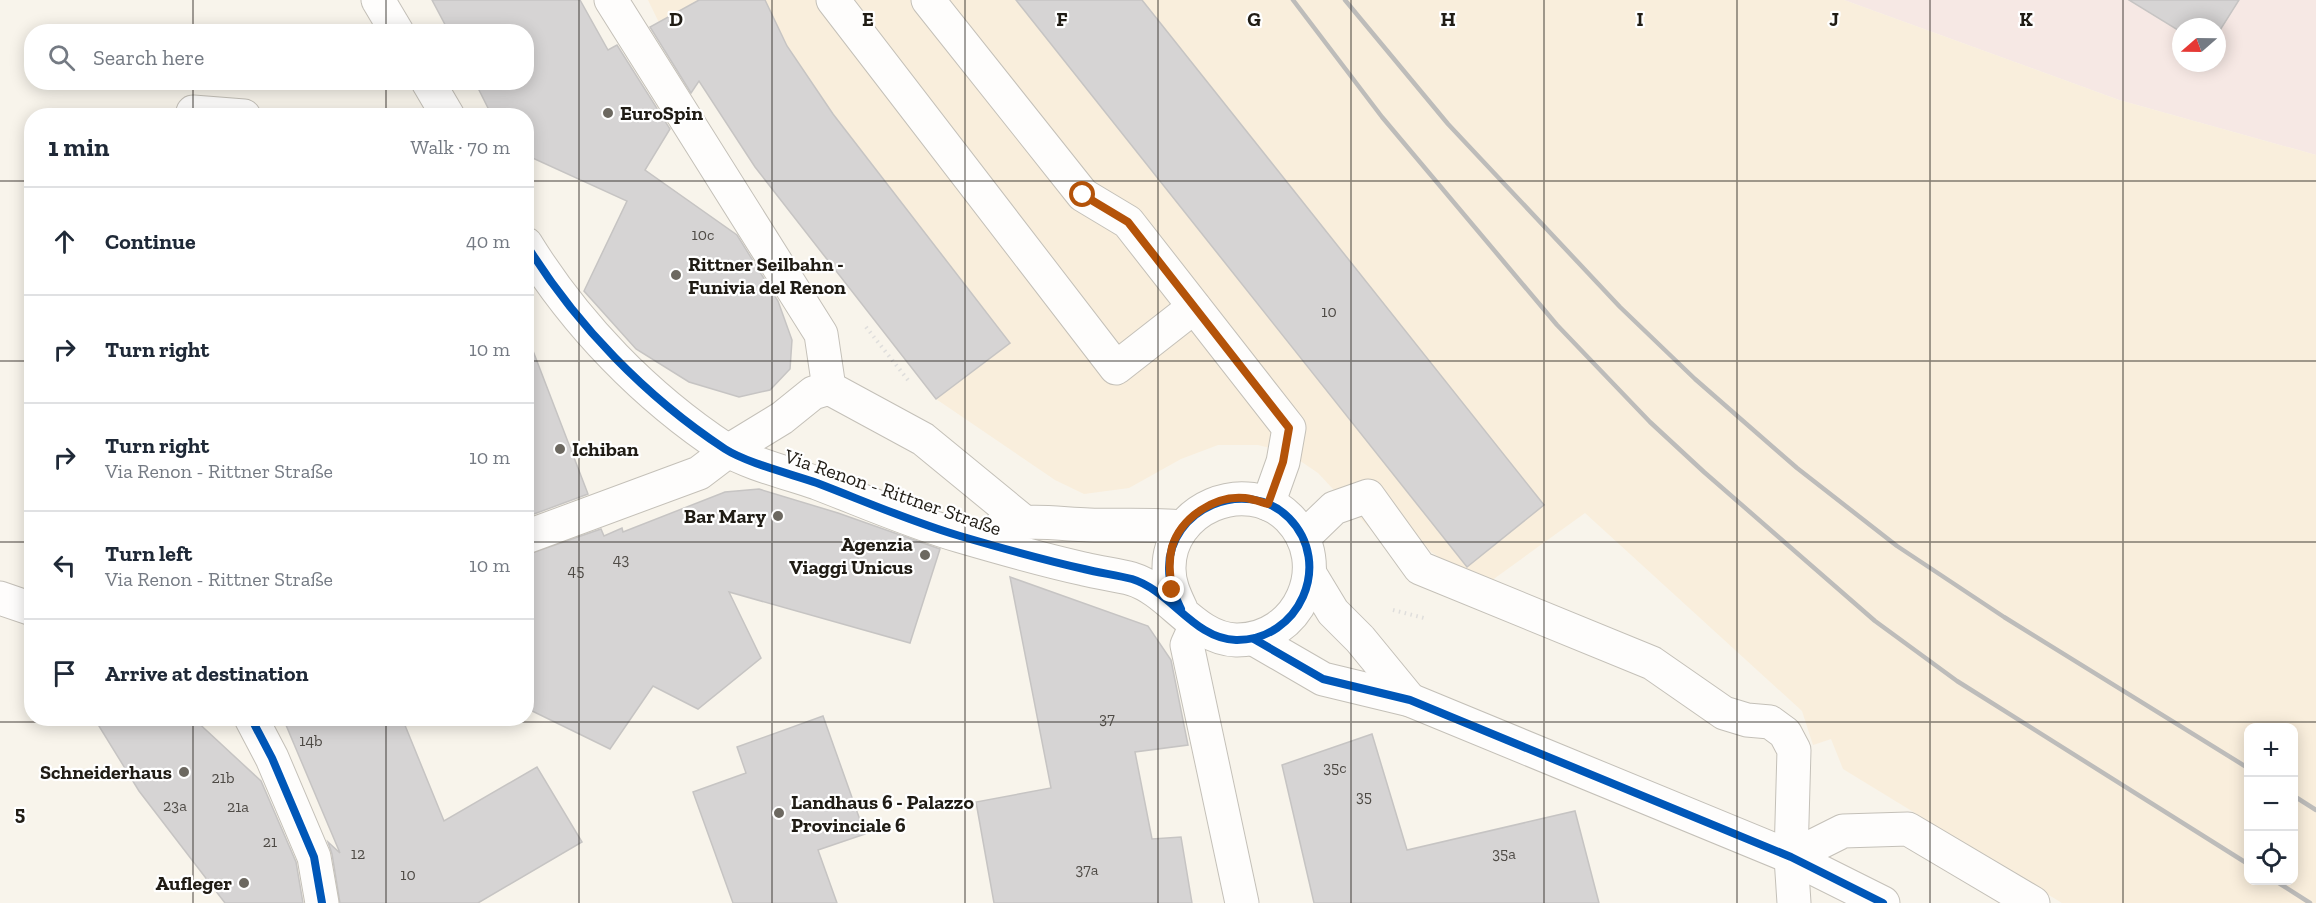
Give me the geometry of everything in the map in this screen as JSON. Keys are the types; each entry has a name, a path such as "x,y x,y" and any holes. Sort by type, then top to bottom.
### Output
{"street":[{"path":"378,0 392,24"},
{"path":"611,0 818,328 825,343 829,388"},
{"path":"833,0 1116,368 1194,306"},
{"path":"928,0 1083,195 1128,222 1289,428 1283,462 1268,504"},
{"path":"433,90 443,108"},
{"name":"Via Renon - Rittner Straße","path":"534,258 586,327 646,388 728,451 958,536 1135,580 1213,635 1233,640 1254,639 1275,630 1293,616 1305,597 1310,574 1309,555 1303,538 1288,518 1268,504 1245,498 1221,500 1199,511 1183,527 1172,546 1169,568 1172,590 1189,617"},
{"path":"534,534 699,473 728,451 782,418 813,393 829,388 923,439 1023,521"},
{"path":"1303,538 1334,508 1368,496 1420,568 1652,663 1724,713 1747,720 1770,722 1785,733 1794,750 1791,857 1794,903"},
{"name":"Via Renon - Rittner Straße","path":"958,536 1023,521 1091,525 1142,523 1183,527"},
{"name":"Via Renon - Rittner Straße","path":"1310,574 1333,612 1360,639 1410,700"},
{"path":"0,598 24,606"},
{"path":"1189,617 1187,645 1242,903"},
{"name":"Via Renon - Rittner Straße","path":"1254,639 1323,679 1410,700"},
{"path":"1410,700 1791,857 1882,903"},
{"path":"255,726 272,758 314,857 322,903"},
{"path":"1791,857 1843,831 1908,829 2033,903"}],"shaded area":[{"path":"648,0 1844,0 2119,100 2316,155 2316,903 2062,903 1843,769 1831,739 1813,745 1802,711 1585,513 1484,586 1431,552 1402,516 1375,534 1318,473 1287,452 1258,445 1218,445 1181,459 1129,488 1084,494 1055,480 936,399 755,167 711,99 669,18 664,33"},
{"path":"1844,0 2316,0 2316,155 2119,100"}],"building":[{"path":"432,0 580,0 608,50 617,45 670,129 645,170 737,235 778,301 792,340 790,369 770,390 739,397 689,382 636,349 584,291 627,201 534,159 534,108 488,108 479,90 534,90 534,24 445,24"},
{"path":"699,0 765,0 787,46 833,114 1010,343 936,399 755,167 699,81 691,93 650,27"},
{"path":"1016,0 1142,0 1544,505 1467,567"},
{"path":"2129,0 2239,0 2226,21 2226,18 2172,18 2172,26"},
{"path":"534,353 588,494 534,514"},
{"path":"759,489 838,513 940,549 910,643 729,592 761,658 698,709 653,686 610,749 534,712 534,552 601,529 604,536 622,528 623,532 725,492"},
{"path":"1010,577 1148,626 1171,660 1188,745 1135,752 1152,839 1181,837 1192,903 994,903 976,802 1051,788"},
{"name":"Landhaus 6 - Palazzo Provinciale 6","path":"823,716 865,834 818,850 837,903 733,903 693,792 746,773 737,747"},
{"name":"Schneiderhaus","path":"99,726 202,726 261,781 296,862 303,903 225,903 139,791"},
{"path":"286,726 405,726 444,821 537,767 582,842 478,903 340,903 328,842 340,853"},
{"path":"1372,734 1407,850 1575,811 1599,903 1314,903 1282,765"}],"railway":[{"path":"1293,0 1382,117 1557,325 1650,422 1704,472 1875,621 1957,681 2244,861"},
{"path":"1345,0 1448,124 1620,307 1695,379 1797,468 1897,546 2004,617 2244,766"},
{"path":"2298,799 2316,810"},
{"path":"2282,885 2310,903"}],"cycle path":[{"path":"534,256 567,303 615,357 668,406 725,449 757,464 817,483 906,518 960,536 1053,562 1132,579 1159,593 1195,623 1221,638 1236,640 1258,637 1277,628 1292,614 1303,597 1309,577 1309,557 1302,536 1289,518 1271,505 1252,499 1232,499 1212,505 1195,515 1181,530 1172,548 1170,580 1181,609"},
{"path":"1254,639 1323,679 1410,700 1791,857 1883,903"},
{"path":"255,726 272,758 314,857 322,903"}],"place":[{"name":"EuroSpin","path":"608,113"},
{"name":"Rittner Seilbahn - Funivia del Renon","path":"676,275"},
{"name":"Ichiban","path":"560,449"},
{"name":"Bar Mary","path":"778,516"},
{"name":"Agenzia Viaggi Unicus","path":"925,555"},
{"name":"Schneiderhaus","path":"184,772"},
{"name":"Landhaus 6 - Palazzo Provinciale 6","path":"779,813"},
{"name":"Aufleger","path":"244,883"}],"route":[{"path":"1083,195 1128,222 1289,428 1283,462 1268,504 1245,498 1221,500 1199,511 1183,527 1172,546 1169,568 1172,590"}]}
